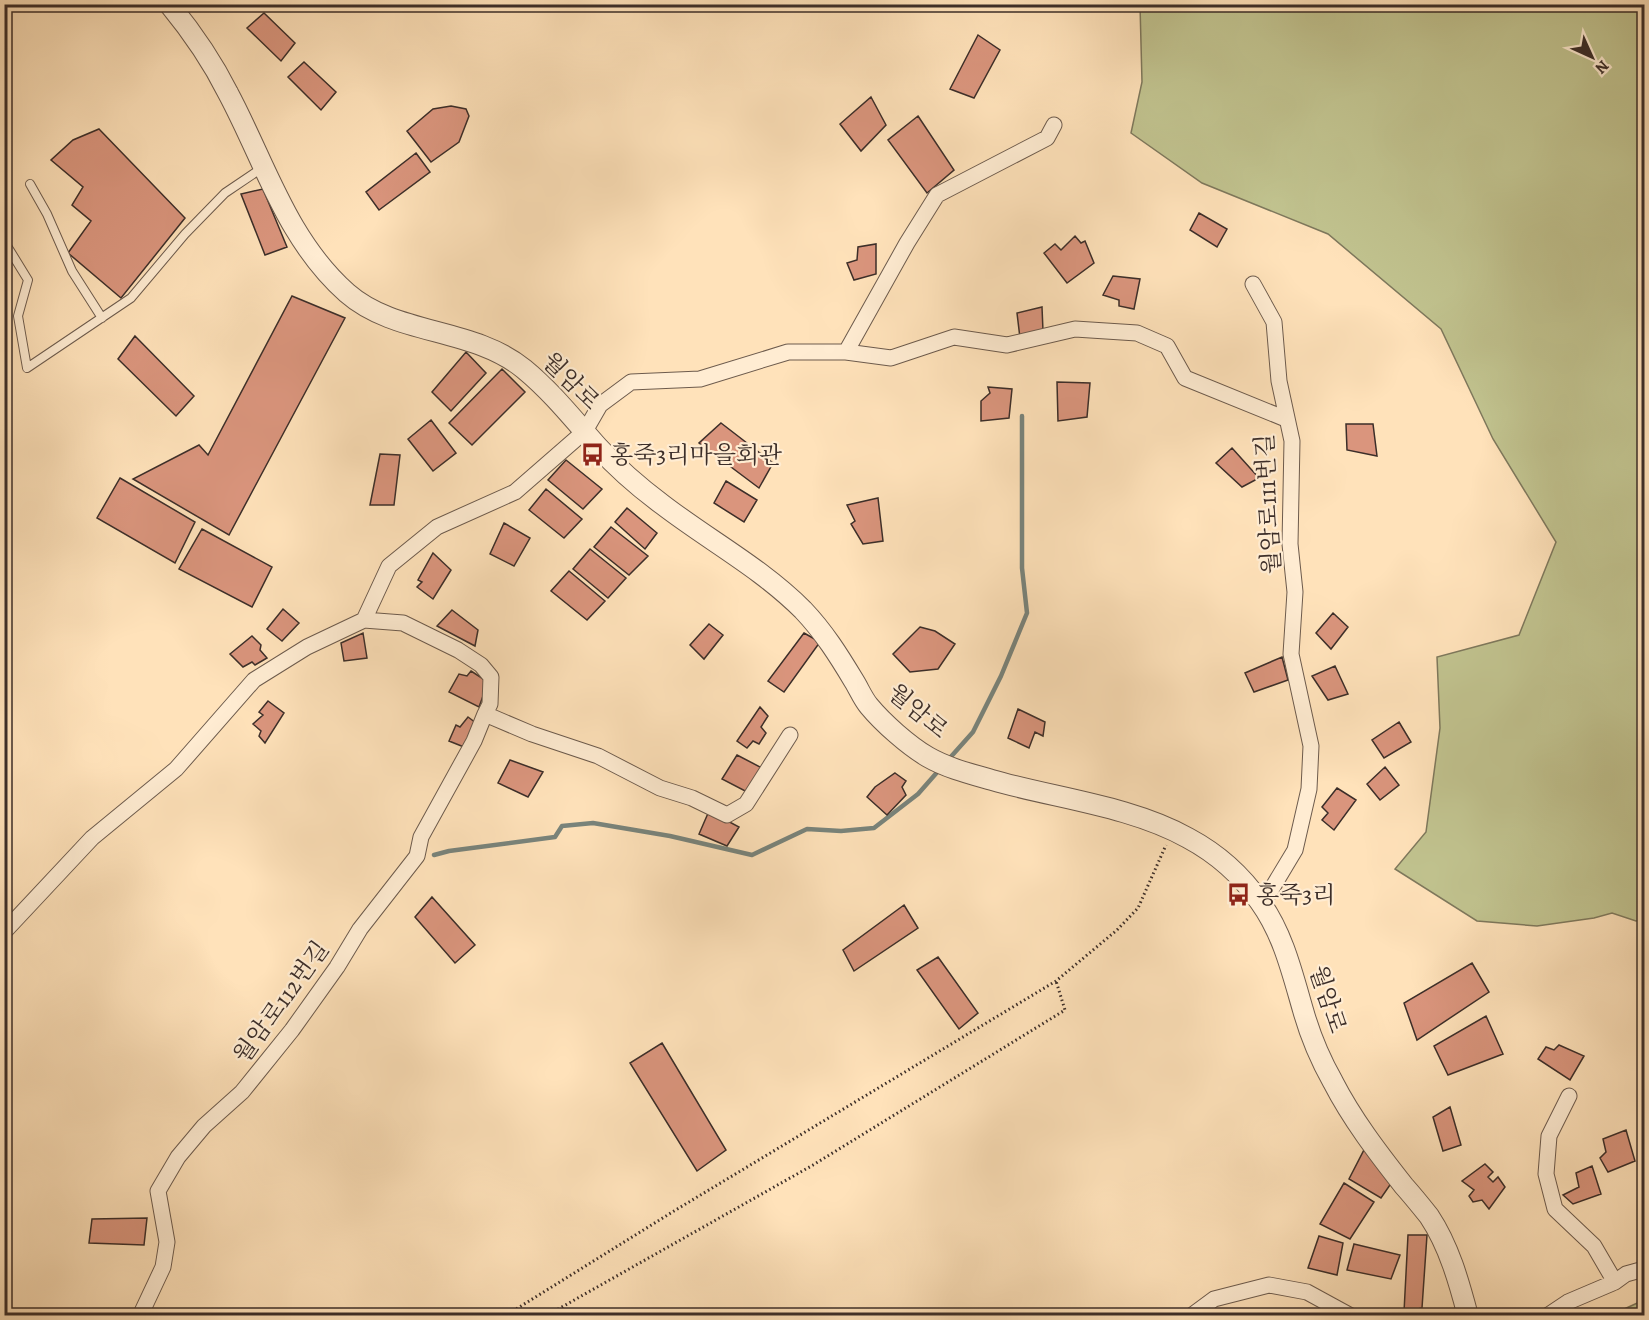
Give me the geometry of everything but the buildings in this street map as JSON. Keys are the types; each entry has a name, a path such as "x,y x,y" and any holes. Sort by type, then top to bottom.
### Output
{"street":[{"name":"월암로","path":"177,7 225,87 299,237 316,261 352,297 387,315 484,346 513,361 530,374 622,470 663,506 751,565 791,598 828,640 868,705 889,726 927,756 944,764 1031,791 1138,817 1172,830 1194,841 1220,860 1248,886 1277,930 1293,973 1316,1049 1334,1085 1359,1125 1430,1217 1440,1234 1460,1284 1468,1316"},
{"path":"846,352 907,243 937,195 1047,138 1054,125"},
{"path":"1253,284 1274,322 1278,381 1286,419"},
{"name":"월암로111번길","path":"585,431 600,405 631,382 700,379 788,352 846,352 891,358 954,337 1007,345 1076,329 1137,333 1167,346 1185,378 1286,419 1292,441 1290,544 1295,592 1291,654 1311,746 1309,789 1296,850 1262,905"},
{"path":"4,932 92,838 176,769 254,680 307,646 364,620 389,566 437,527 515,492 585,431"},
{"name":"월암로112번길","path":"140,1316 163,1267 167,1242 158,1191 178,1157 198,1134 242,1092 292,1030 360,930 417,856 421,837 474,741 490,704 491,676 481,665 458,650 403,624 364,620"},
{"path":"485,714 532,734 598,756 660,788 692,798 727,815 746,804 790,735"},
{"path":"1569,1096 1549,1136 1546,1174 1555,1209 1594,1246 1615,1282"},
{"path":"1547,1316 1568,1302 1615,1282 1626,1274 1644,1269"},
{"path":"1191,1316 1214,1299 1269,1285 1307,1292 1351,1316"}],"lane":[{"path":"4,241 28,280 18,316 27,368 131,298 185,234 225,193 263,167"},
{"path":"30,184 47,214 72,271 102,318"}],"path":[{"path":"505,1316 674,1211 1056,981 1117,930 1138,908 1172,830"},
{"path":"546,1316 813,1165 1065,1010 1056,981"}],"green space":[{"path":"1140,5 1644,5 1644,920 1636,921 1612,913 1594,918 1537,926 1477,921 1395,869 1426,832 1440,728 1437,657 1519,635 1556,542 1493,439 1441,329 1328,234 1202,183 1131,133 1142,82"},
{"path":"1644,1300 1644,1315 1611,1315"}],"waterway":[{"path":"948,760 973,732 1001,676 1027,613 1022,568 1022,416"},
{"path":"434,855 555,837 562,826 593,823 670,836 752,855 807,829 841,831 874,828 918,794 940,769"}],"place":[{"name":"홍죽3리마을회관","path":"592,455"},
{"name":"홍죽3리","path":"1238,895"}]}
